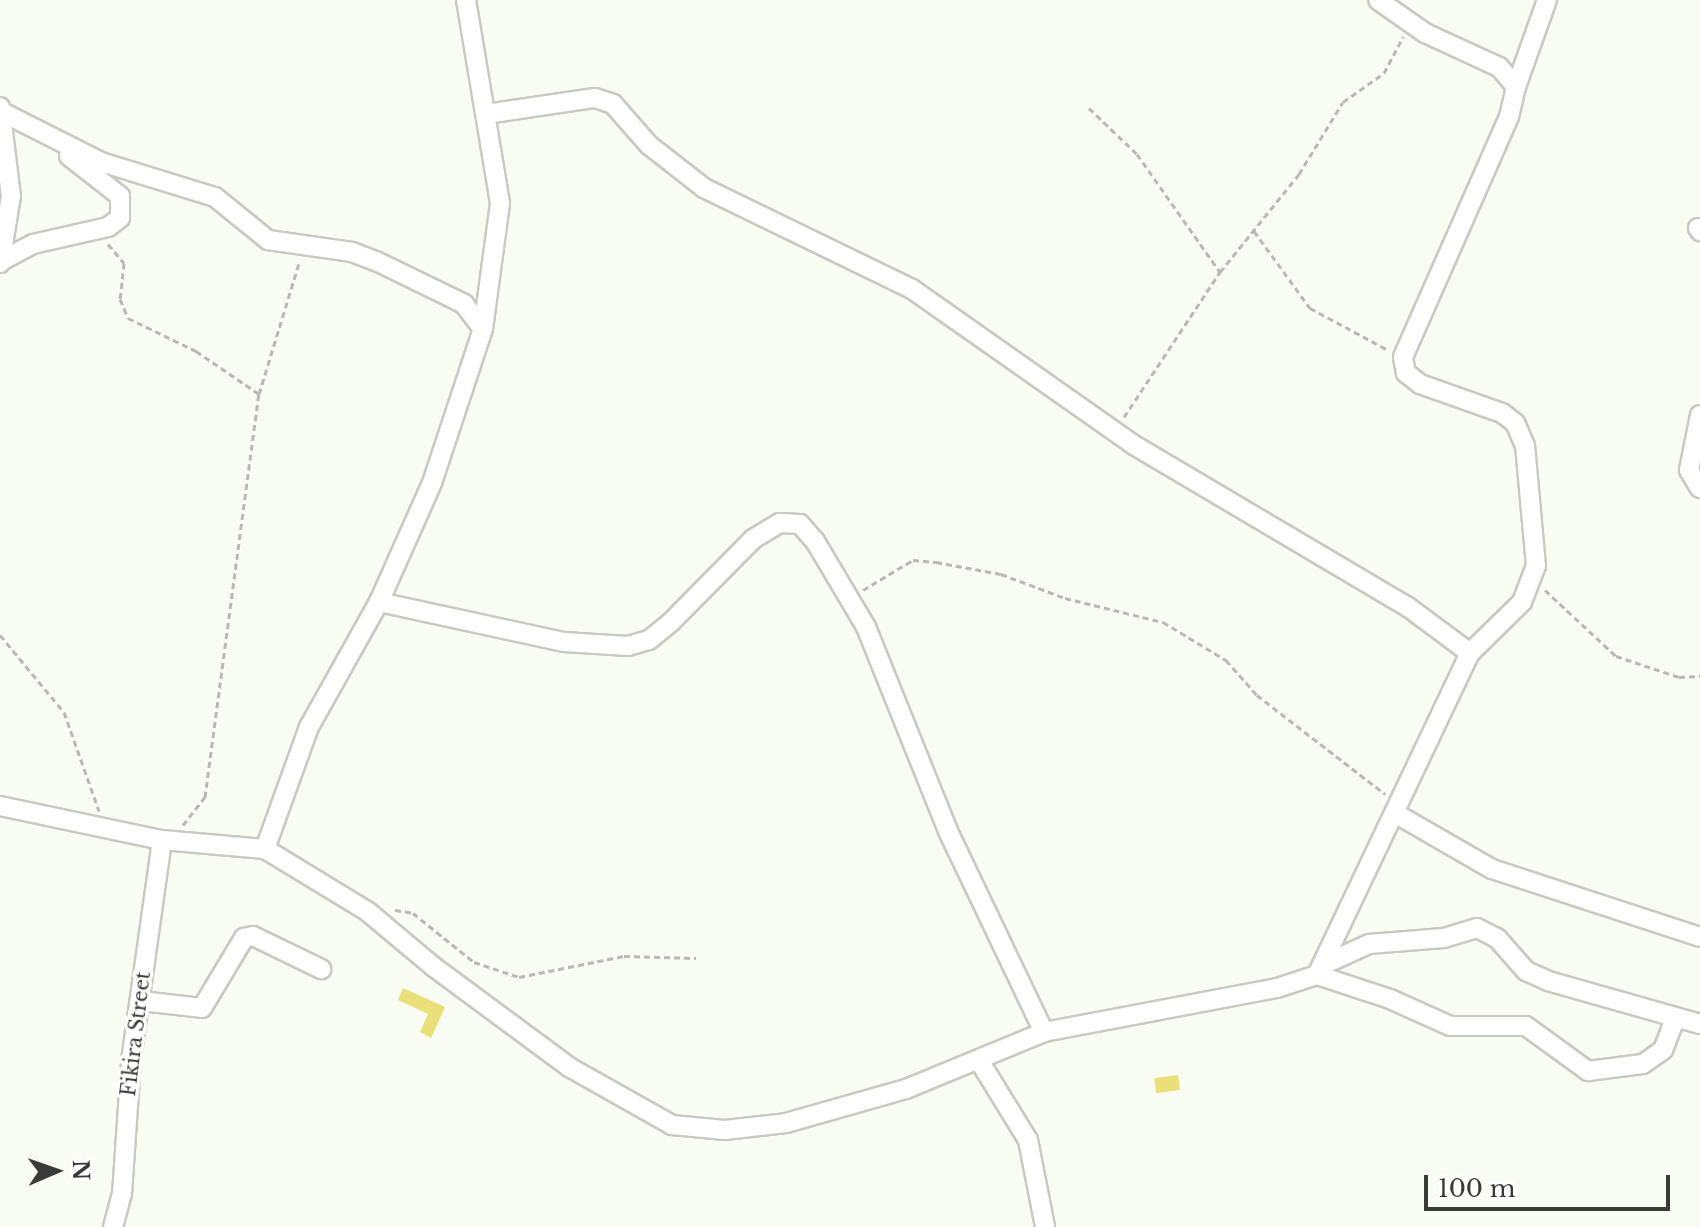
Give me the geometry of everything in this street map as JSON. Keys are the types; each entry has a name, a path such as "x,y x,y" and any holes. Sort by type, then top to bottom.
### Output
{"street":[{"path":"265,849 309,727 379,602 432,483 483,329 500,203 466,0"},
{"path":"1321,970 1357,889 1398,815 1470,653 1522,602 1535,581 1536,533 1525,446 1515,423 1502,413 1420,384 1406,373 1403,357 1497,147 1547,0"},
{"path":"1387,3 1409,22 1499,67 1516,87"},
{"path":"486,114 595,98 613,104 657,152 704,188 882,271 1115,431 1408,607 1470,653"},
{"path":"0,262 33,244 94,230 120,218 120,196 60,145 1,109"},
{"path":"0,262 11,196 1,109"},
{"path":"60,145 215,197 268,240 304,248 352,252 376,261 464,304 483,329"},
{"path":"1700,415 1689,470 1700,488"},
{"path":"379,602 564,642 628,646 649,640 671,622 753,539 791,522 815,541 851,600 948,831 1044,1032"},
{"path":"0,806 162,840 265,849 367,911 434,967 569,1067 672,1125 725,1130 786,1123 906,1089 980,1062 1044,1032 1277,988 1321,970 1369,944 1444,938 1477,928 1497,938 1526,971 1675,1019 1700,1024"},
{"path":"1398,815 1492,869 1700,937"},
{"name":"Fikira Street","path":"113,1227 122,1194 127,1106 162,840"},
{"path":"141,1001 202,1008 244,938 253,936 321,969"},
{"path":"1321,970 1450,1026 1526,1026 1588,1071 1643,1064 1663,1050 1675,1019"},
{"path":"980,1062 1028,1140 1045,1227"}],"path":[{"path":"1115,431 1220,272 1299,174 1343,102 1384,73 1409,22"},
{"path":"1089,108 1137,154 1220,272"},
{"path":"94,230 124,263 120,299 128,318 196,351 219,371 259,394"},
{"path":"1254,231 1310,308 1403,357"},
{"path":"162,840 193,818 205,797 259,394 304,248"},
{"path":"851,600 882,575 913,560 1001,574 1065,598 1163,622 1226,660 1257,695 1366,775 1398,815"},
{"path":"1535,581 1616,656 1679,677 1700,676"},
{"path":"0,635 64,712 103,826"},
{"path":"367,911 413,913 474,962 519,977 624,956 696,958"}],"building":[{"path":"403,988 445,1007 431,1038 420,1032 428,1014 398,1000"},
{"path":"1178,1075 1180,1090 1156,1093 1154,1078"}]}
